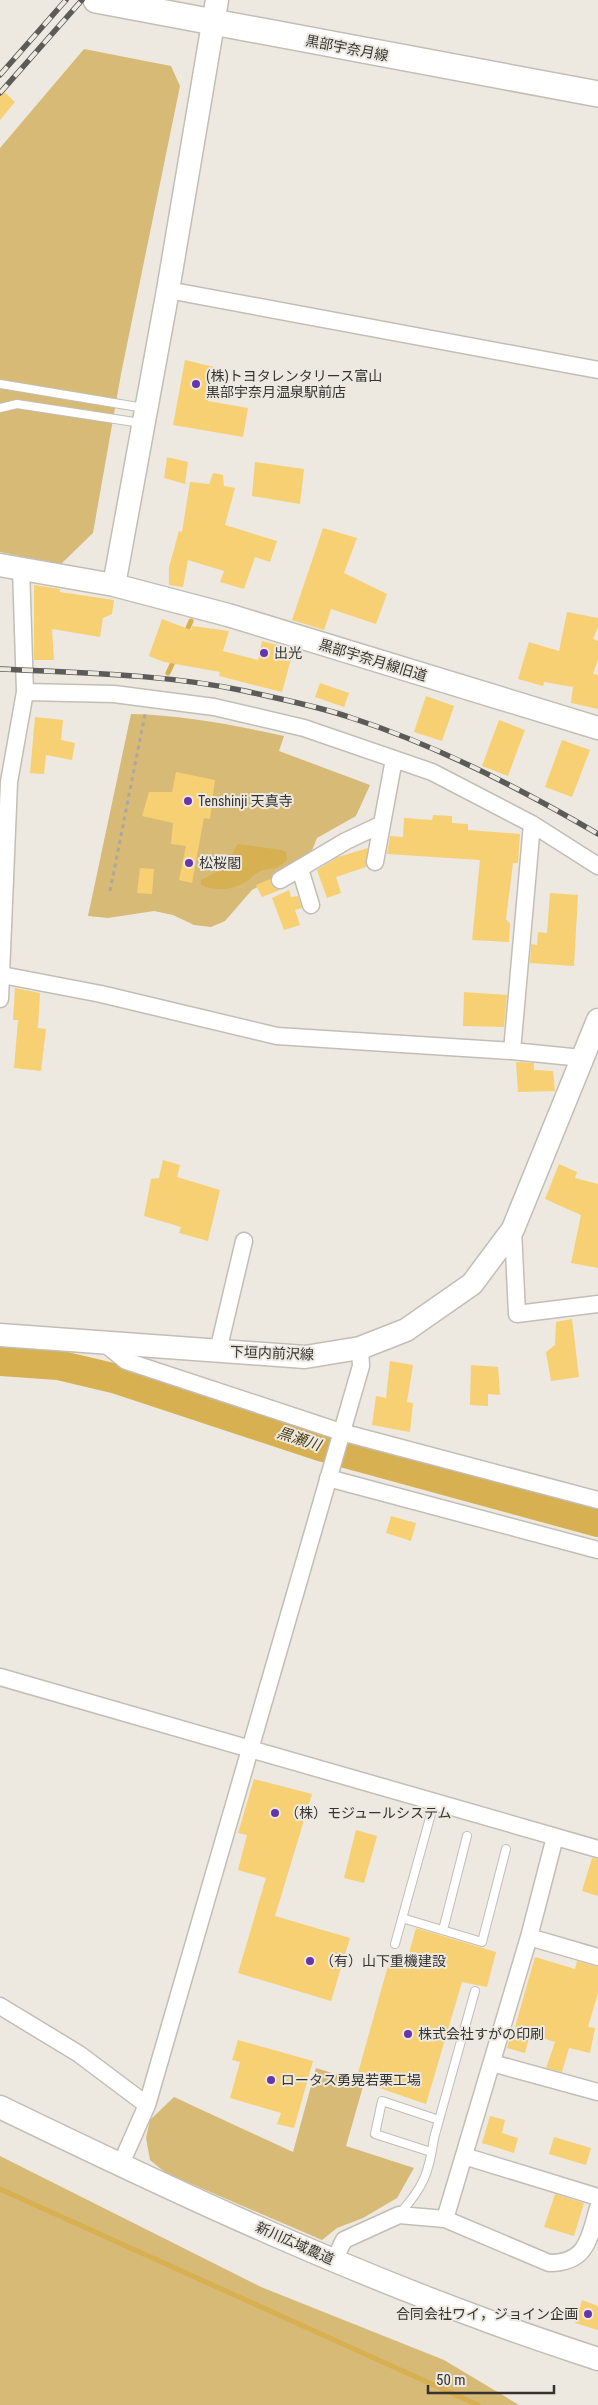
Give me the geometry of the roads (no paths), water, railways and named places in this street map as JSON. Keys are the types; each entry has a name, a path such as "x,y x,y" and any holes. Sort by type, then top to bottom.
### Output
{"main road":[{"name":"黒部宇奈月線","path":"96,0 216,12 598,94"}],"street":[{"path":"114,585 216,12"},
{"path":"168,290 598,370"},
{"path":"0,999 2,975 4,782 25,692 11,566"},
{"name":"黒部宇奈月線旧道","path":"11,566 114,585 228,615 396,668 598,728"},
{"path":"25,692 114,694 214,707 304,728 432,772 532,824 598,866"},
{"path":"375,862 380,825 394,759"},
{"path":"512,1051 532,824"},
{"path":"280,880 346,840 380,825"},
{"path":"300,869 311,904"},
{"path":"2,975 101,994 277,1036 512,1051 582,1058"},
{"name":"下垣内前沢線","path":"0,1334 305,1357 360,1348 406,1330 472,1284 513,1229 598,1020"},
{"path":"513,1229 517,1314 598,1304"},
{"path":"218,1351 244,1241"},
{"path":"104,1343 126,1361 341,1432 598,1500"},
{"path":"120,2166 147,2104 361,1366 360,1348"},
{"path":"330,1473 598,1550"},
{"path":"0,1677 598,1850"},
{"path":"445,2219 529,1937 555,1837"},
{"path":"529,1937 598,1957"},
{"path":"0,2006 79,2054 147,2104"},
{"path":"492,2063 598,2092"},
{"name":"新川広域農道","path":"0,2107 120,2166 334,2260 480,2318 598,2359"},
{"path":"464,2156 598,2197"},
{"path":"334,2260 344,2240 399,2215 445,2219 548,2263 564,2263 577,2257 588,2242 597,2218"}],"lane":[{"path":"0,384 145,416"},
{"path":"0,408 17,404 145,416"},
{"path":"395,1944 434,1802"},
{"path":"442,1930 467,1836"},
{"path":"402,1918 482,1942 506,1849"},
{"path":"399,2215 418,2194 432,2152 475,1991"},
{"path":"432,2152 375,2134 382,2101 439,2120"}],"waterway":[{"path":"185,635 191,621"},
{"path":"168,673 175,658"},
{"name":"黒瀬川","path":"0,1361 58,1365 117,1379 320,1446 598,1522"},
{"path":"0,2189 478,2405"}],"railway":[{"path":"0,75 66,0"},
{"path":"0,93 82,0"},
{"path":"0,669 123,675 184,681 245,691 326,710 416,741 478,769 539,800 598,834"}],"place":[{"name":"(株)トヨタレンタリース富山 黒部宇奈月温泉駅前店","path":"196,384"},
{"name":"出光","path":"264,653"},
{"name":"Tenshinji 天真寺","path":"188,801"},
{"name":"松桜閣","path":"189,863"},
{"name":"（株）モジュールシステム","path":"275,1813"},
{"name":"（有）山下重機建設","path":"310,1961"},
{"name":"株式会社すがの印刷","path":"408,2034"},
{"name":"ロータス勇晃若栗工場","path":"271,2080"},
{"name":"合同会社ワイ，ジョイン企画","path":"588,2314"}]}
